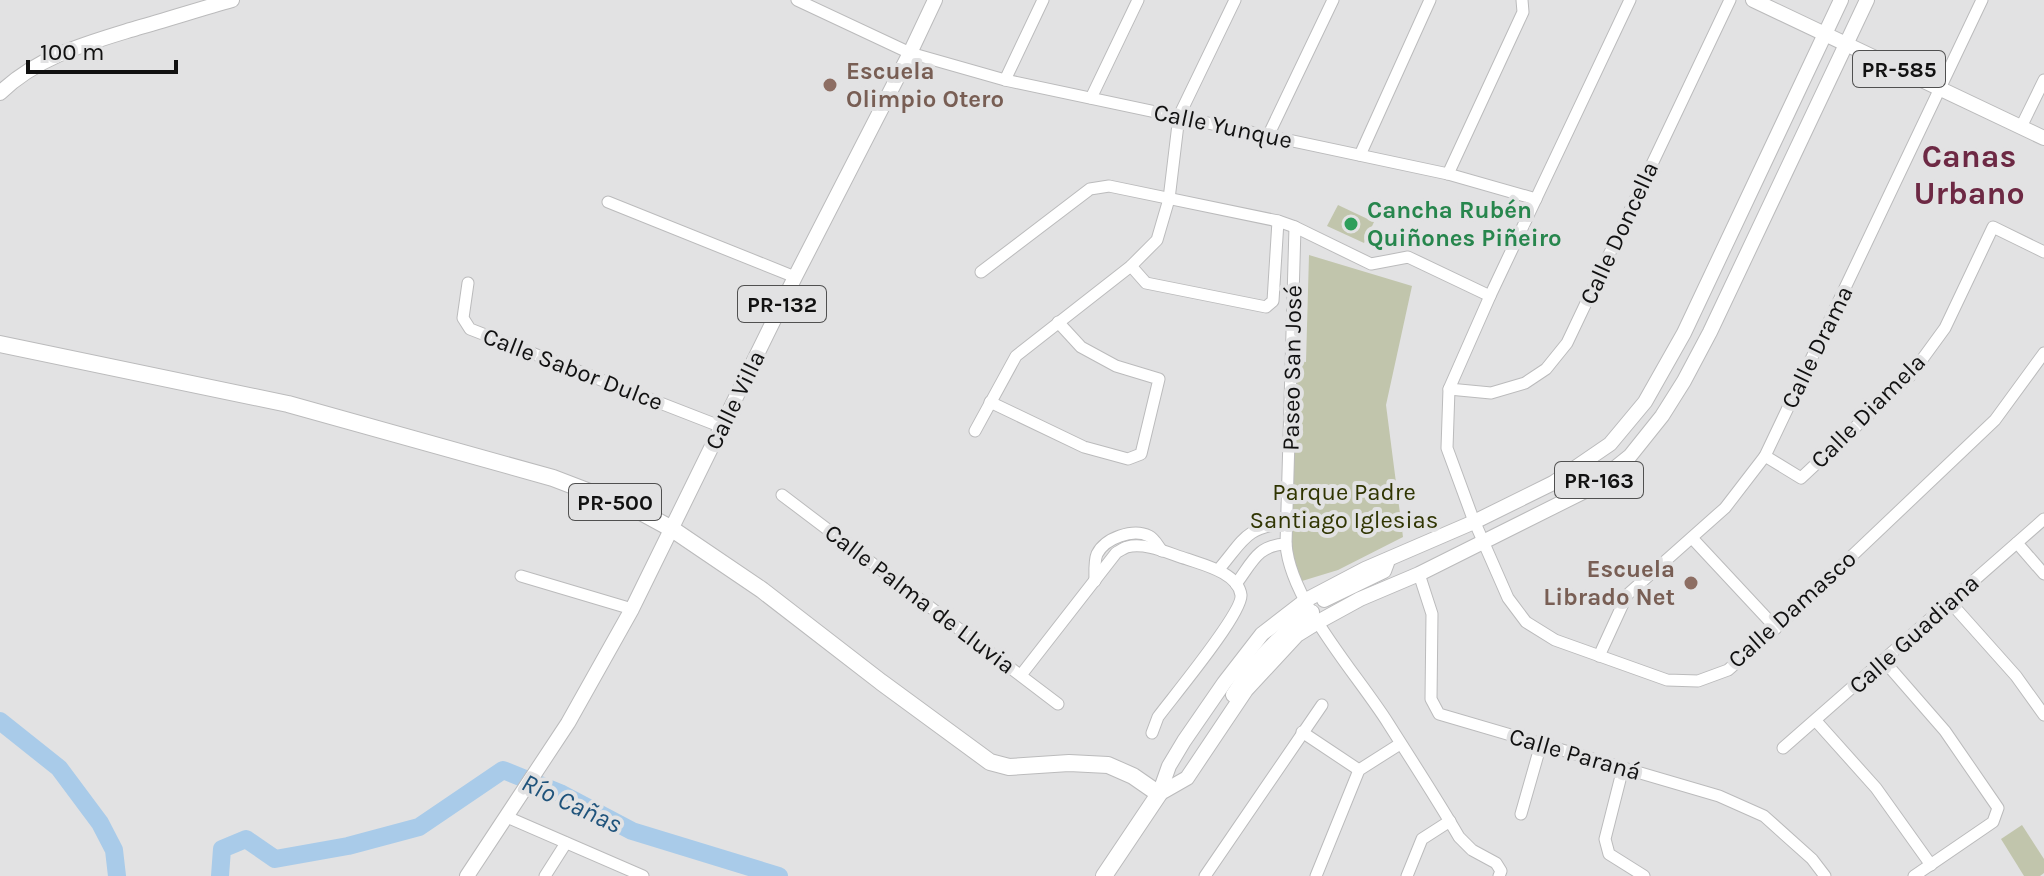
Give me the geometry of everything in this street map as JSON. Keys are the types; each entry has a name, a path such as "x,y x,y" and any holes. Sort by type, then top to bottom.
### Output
{"highway":[{"name":"PR-500","path":"0,344 288,404 553,478 639,511 672,529 762,590 990,762 1009,767 1069,763 1108,765 1133,776 1159,794"},
{"name":"PR-163","path":"1104,876 1159,794"}],"main road":[{"path":"0,93 26,71 54,56 232,0"},
{"name":"Calle Villa","path":"511,811 568,723 632,609 935,0"},
{"name":"PR-585","path":"1753,0 2044,138"},
{"name":"PR-163","path":"1159,794 1187,778 1220,729 1234,694 1249,671 1274,642 1312,610 1389,559 1553,483 1610,444 1645,402 1684,333 1841,0"},
{"name":"PR-163","path":"1159,794 1169,766 1184,741 1262,634 1312,610 1360,599 1419,574 1589,489 1630,456 1662,416 1710,332 1867,0"},
{"name":"PR-132","path":"467,876 511,811"}],"street":[{"name":"Calle Yunque","path":"797,0 910,53 1005,80 1448,174 1536,199"},
{"path":"1005,80 1043,0"},
{"path":"1091,98 1138,0"},
{"path":"975,431 1016,356 1131,266 1157,240 1169,199 1179,116 1235,0"},
{"path":"1268,136 1333,0"},
{"path":"1360,155 1430,0"},
{"path":"1448,174 1523,12 1522,0"},
{"name":"Calle Damasco","path":"1630,0 1449,389 1447,448 1483,543 1508,598 1526,622 1555,640 1667,680 1698,681 1728,670 1995,420 2044,353"},
{"name":"Calle Doncella","path":"1449,389 1491,393 1525,383 1546,369 1567,343 1730,0"},
{"name":"Calle Drama","path":"1599,656 1627,595 1725,508 1765,456 1982,0"},
{"path":"2021,127 2044,80"},
{"path":"981,272 1090,189 1109,186 1278,221 1371,264 1408,257 1490,296"},
{"path":"608,202 795,277"},
{"path":"1131,266 1146,283 1266,307 1273,301 1278,221"},
{"name":"Paseo San José","path":"1295,227 1287,559 1293,578 1312,610 1459,837 1472,850 1496,863 1501,871 1499,876"},
{"name":"Calle Diamela","path":"1765,456 1801,478 1910,376 1945,328 1993,227 2044,252"},
{"name":"Calle Sabor Dulce","path":"468,283 463,318 470,329 722,427"},
{"path":"990,402 1084,447 1128,459 1141,454 1159,379 1116,366 1081,347 1058,322"},
{"name":"Calle Palma de Lluvia","path":"782,495 1058,704"},
{"name":"Calle Guadiana","path":"1783,748 2044,519"},
{"path":"1219,569 1251,531 1288,522"},
{"path":"1692,538 1776,628"},
{"path":"2017,543 2044,574"},
{"path":"1236,584 1262,549 1286,544"},
{"path":"1021,675 1116,553 1126,547 1144,547 1219,569 1236,584 1241,593 1240,604 1158,717 1152,733"},
{"name":"Calle Paraná","path":"1419,574 1432,614 1431,699 1439,714 1719,796 1764,816 1812,859 1825,876"},
{"path":"521,576 632,609"},
{"path":"1950,602 2016,676 2044,715"},
{"path":"1884,661 1945,731 1998,808 1993,822 1914,876"},
{"path":"1205,876 1322,705"},
{"path":"1816,721 1876,788 1931,865"},
{"path":"1302,732 1359,770"},
{"path":"1316,876 1359,770 1400,744"},
{"path":"1521,814 1519,799 1541,744"},
{"path":"1623,768 1605,839 1609,854 1644,876"},
{"path":"511,811 566,843 643,876"},
{"path":"1407,876 1422,839 1450,821"},
{"path":"545,876 566,843"}],"green space":[{"name":"Cancha Rubén Quiñones Piñeiro","path":"1338,205 1374,222 1364,243 1327,226"},
{"name":"Parque Padre Santiago Iglesias","path":"1309,255 1412,286 1386,405 1403,537 1338,570 1302,581 1290,558 1295,361 1306,362"},
{"path":"2022,825 2044,859 2044,873 2040,876 2024,876 2001,839"}],"waterway":[{"name":"Río Cañas","path":"0,721 59,768 100,823 114,850 117,876"},
{"name":"Río Cañas","path":"220,876 222,849 246,839 275,859 348,846 419,827 503,770 560,793 632,831 779,876"}],"place":[{"name":"Escuela Olimpio Otero","path":"830,85"},
{"name":"Cancha Rubén Quiñones Piñeiro","path":"1351,224"},
{"name":"Escuela Librado Net","path":"1691,583"}],"district":[{"name":"Canas Urbano","path":"1969,174"}]}
